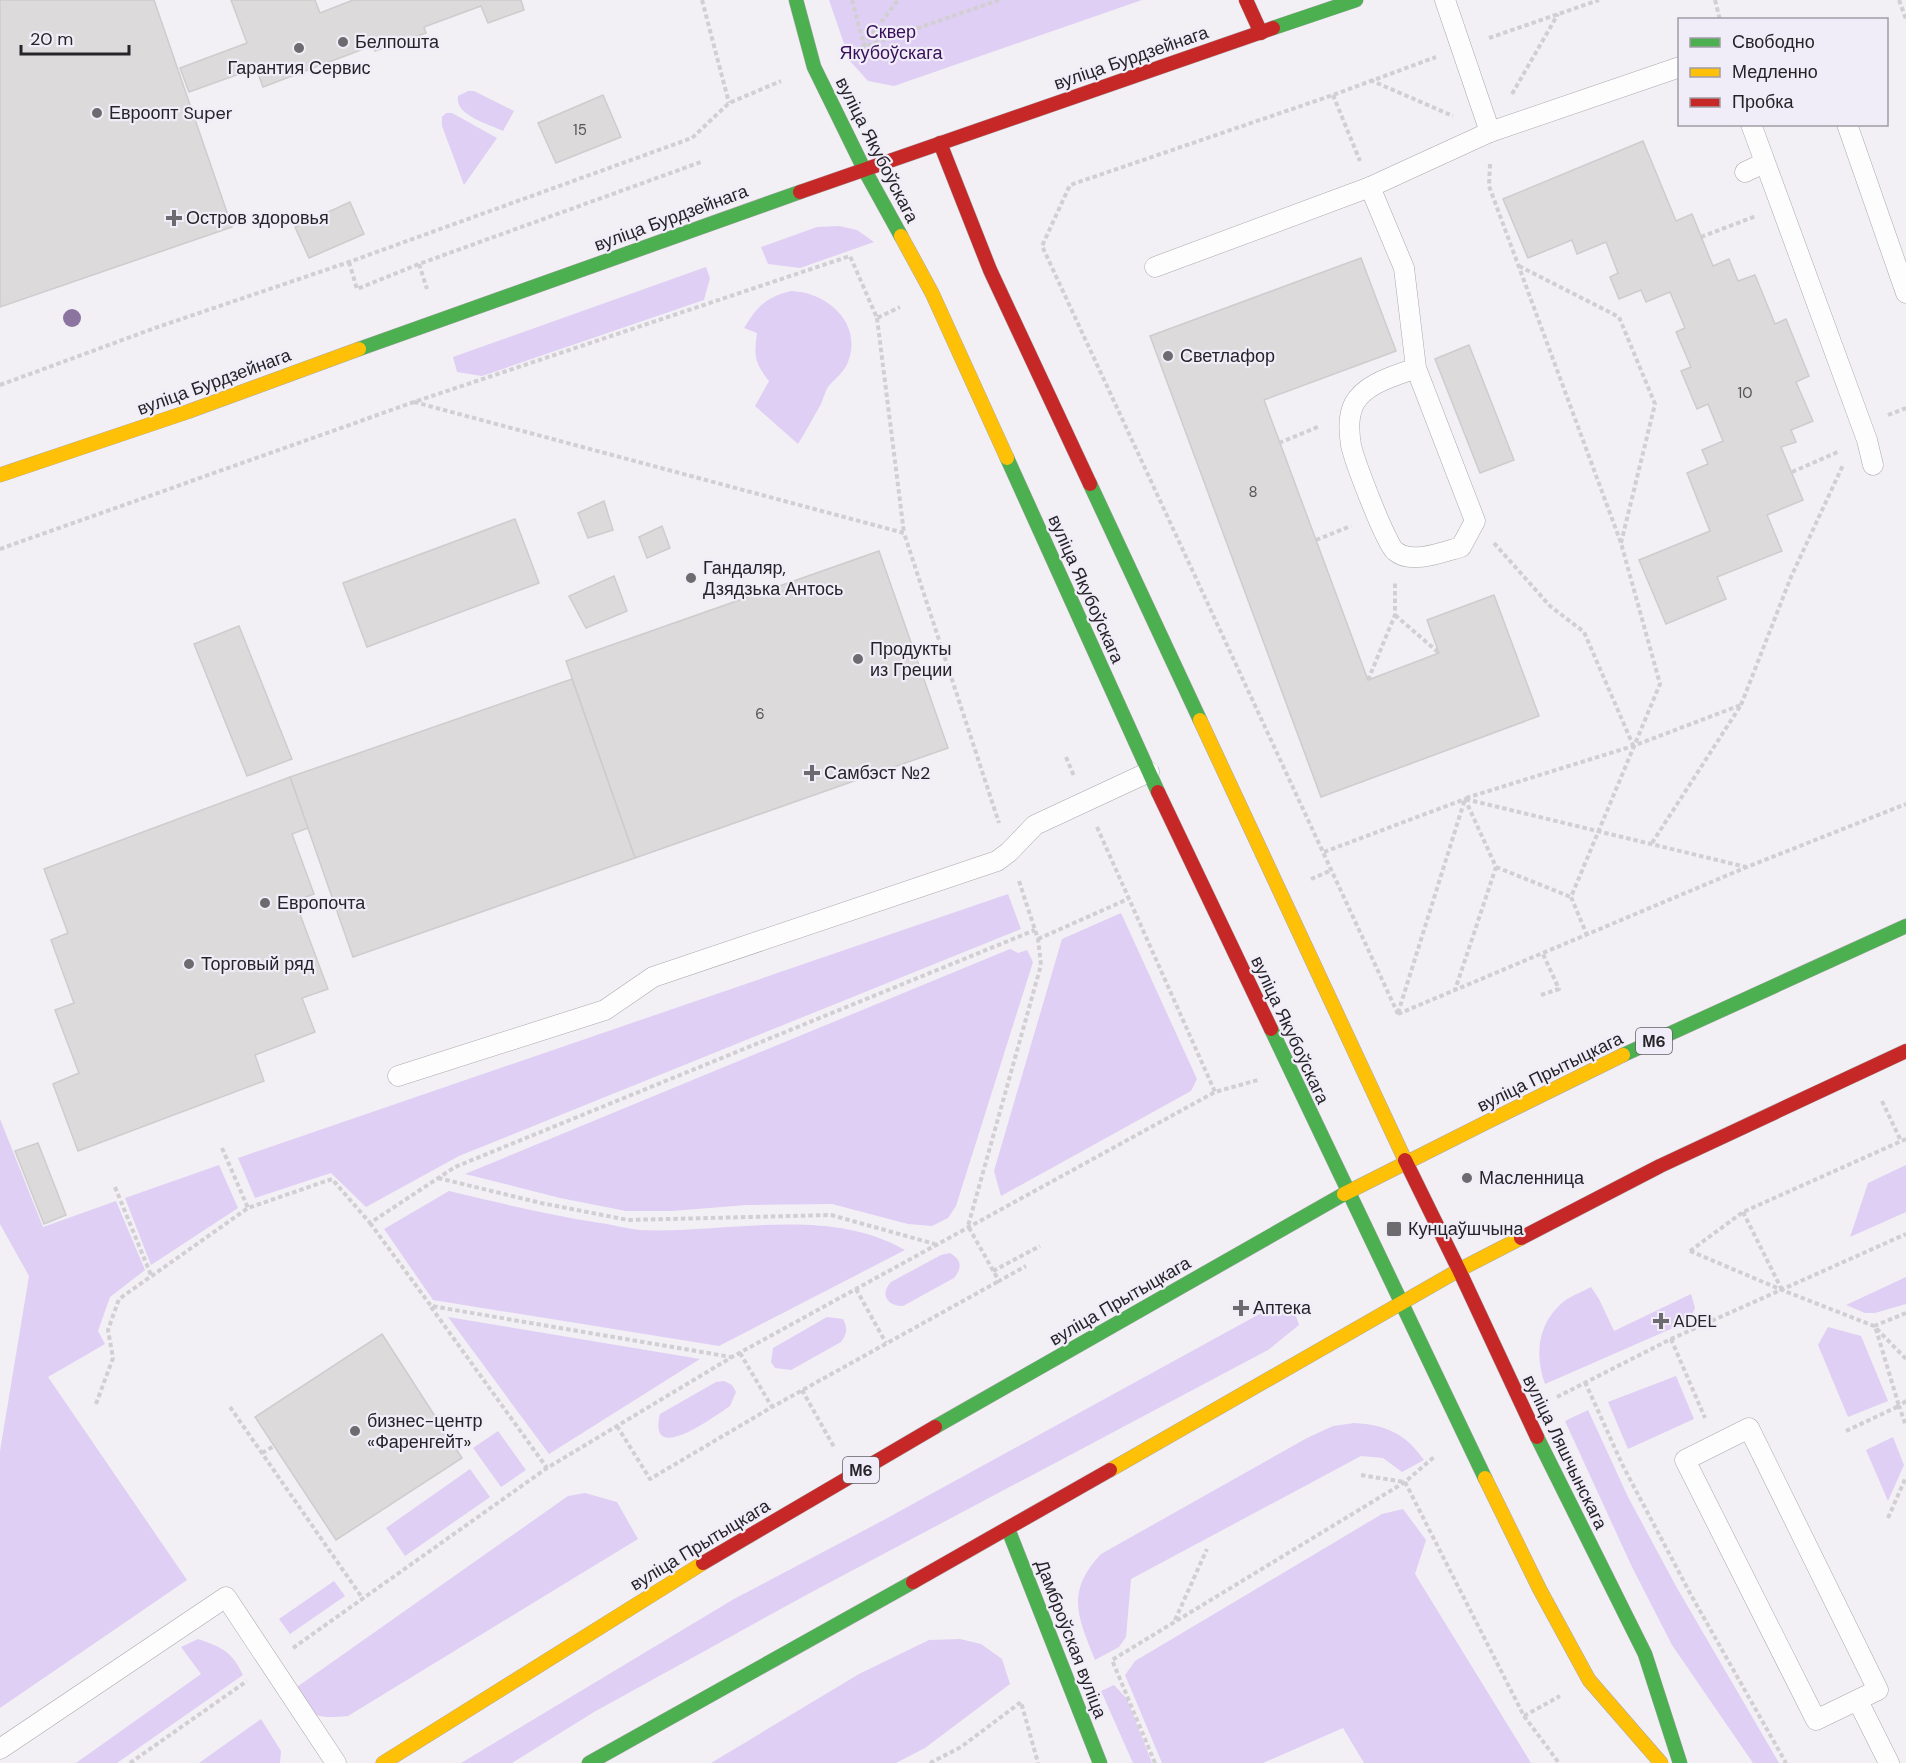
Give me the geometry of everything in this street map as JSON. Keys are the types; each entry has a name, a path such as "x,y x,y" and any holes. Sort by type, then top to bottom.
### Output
{"main road":[{"name":"вуліца Якубоўскага","path":"796,0 814,67 864,168 932,293 1149,772 1347,1193"},
{"path":"1246,0 1261,33"},
{"name":"вуліца Бурдзейнага","path":"0,475 187,412 864,168 1356,0"},
{"path":"940,143 990,270 1406,1162"},
{"name":"вуліца Прытыцкага","path":"383,1763 708,1560 1347,1193 1406,1162 1747,997 1906,926"},
{"path":"589,1763 1008,1529 1459,1270 1660,1166 1906,1051"},
{"name":"вуліца Ляшчынскага","path":"1406,1162 1459,1270 1524,1412 1645,1654 1680,1763"},
{"path":"1347,1193 1540,1590 1589,1680 1661,1763"},
{"name":"Дамброўская вуліца","path":"1008,1529 1100,1763"}],"lane":[{"path":"1445,0 1490,132"},
{"path":"1155,267 1370,187 1490,132 1678,68"},
{"path":"1752,126 1859,444 1873,465"},
{"path":"1848,126 1906,293"},
{"path":"1745,172 1764,163"},
{"path":"1370,187 1404,268 1416,368 1475,521 1461,547 1418,558 1395,552 1386,538 1351,446 1349,426 1354,404 1369,387 1416,368"},
{"path":"398,1076 605,1010 653,977 997,861 1035,825 1149,772"},
{"path":"1749,1428 1878,1690 1858,1701 1816,1720 1685,1460 1749,1428"},
{"path":"0,1749 226,1598 336,1763"},
{"path":"1858,1701 1889,1763"},
{"path":"1897,1763 1906,1759"}],"path":[{"path":"702,0 729,103"},
{"path":"852,0 864,45 898,0"},
{"path":"1398,1014 1042,246 1070,185 1599,0"},
{"path":"1715,0 1720,18"},
{"path":"1899,0 1906,19"},
{"path":"1558,14 1490,132 1490,186 1621,543 1660,684 1571,897"},
{"path":"1370,80 1490,132"},
{"path":"1333,94 1370,187"},
{"path":"0,385 692,138"},
{"path":"349,262 357,289 419,264 701,162"},
{"path":"1701,237 1761,214"},
{"path":"0,549 414,402 850,256 877,318 904,533 1038,939 1041,965 968,1226 999,1281"},
{"path":"1518,266 1619,317 1655,404 1621,543"},
{"path":"877,318 902,306"},
{"path":"414,402 904,533"},
{"path":"1279,443 1352,413"},
{"path":"1792,472 1859,444"},
{"path":"1652,843 1741,705 1791,577 1859,444"},
{"path":"1316,540 1377,516"},
{"path":"1475,521 1550,606 1584,632 1633,746"},
{"path":"1368,680 1395,615 1395,552"},
{"path":"1395,615 1439,653"},
{"path":"1324,852 1465,799 1633,746 1741,705"},
{"path":"1465,799 1747,867"},
{"path":"1455,991 1496,867 1465,799"},
{"path":"1398,1014 1465,799"},
{"path":"1398,1014 1747,867 1906,804"},
{"path":"1496,867 1571,897 1587,935"},
{"path":"1038,939 1128,899 1215,1092"},
{"path":"370,1223 455,1167 1035,930"},
{"path":"1541,996 1559,989 1543,954"},
{"path":"1868,1069 1901,1141"},
{"path":"130,1763 546,1468 732,1357 1215,1092 1262,1080"},
{"path":"1906,1139 1743,1212 1690,1251 1874,1326 1906,1359"},
{"path":"222,1148 248,1208"},
{"path":"437,1178 541,1203 628,1220 831,1215 935,1245"},
{"path":"96,1404 112,1358 108,1330 119,1299 248,1208 332,1179 370,1223 546,1468"},
{"path":"115,1187 151,1275"},
{"path":"1743,1212 1782,1290"},
{"path":"1551,1400 1671,1339 1906,1234"},
{"path":"993,1271 1040,1246"},
{"path":"617,1426 650,1479 802,1390 1026,1266"},
{"path":"855,1289 886,1343"},
{"path":"431,1306 732,1357"},
{"path":"1874,1326 1906,1313"},
{"path":"1874,1326 1906,1426"},
{"path":"1671,1339 1717,1444"},
{"path":"740,1353 772,1407"},
{"path":"1586,1382 1623,1466 1691,1595 1785,1763"},
{"path":"802,1390 850,1477"},
{"path":"1846,1431 1906,1401"},
{"path":"230,1407 363,1599"},
{"path":"262,1453 274,1446"},
{"path":"1155,1763 1112,1660 1405,1482 1434,1457"},
{"path":"1361,1475 1405,1482"},
{"path":"1888,1518 1906,1477"},
{"path":"1405,1482 1524,1716 1559,1763"},
{"path":"1175,1620 1207,1550"},
{"path":"930,1763 961,1747 1021,1702 1038,1763"}],"green space":[{"name":"Сквер Якубоўскага","path":"829,0 1142,0 894,86 868,81 850,61"},
{"path":"474,91 514,111 503,131 474,118 461,109 458,96"},
{"path":"446,113 452,113 497,138 464,185 442,126 442,117"},
{"path":"839,226 857,230 874,242 800,268 768,264 761,247 817,227"},
{"path":"706,267 710,278 704,300 482,376 457,372 453,357"},
{"path":"791,291 817,297 839,312 850,335 851,348 846,366 828,387 798,444 755,406 769,381 760,369 756,358 757,333 744,328 763,304 775,296"},
{"path":"1008,894 1021,929 459,1156 366,1207 331,1173 255,1198 238,1158"},
{"path":"1121,913 1197,1079 1191,1091 1001,1196 994,1171 1062,939"},
{"path":"1010,949 1018,953 1027,950 1033,962 956,1206 948,1218 932,1226 908,1224 832,1204 747,1205 672,1211 626,1211 560,1198 465,1174"},
{"path":"0,1119 43,1227 116,1201 145,1270 110,1297 98,1331 105,1344 48,1377 187,1580 0,1708 0,1451 29,1276 0,1224"},
{"path":"219,1165 238,1208 151,1265 125,1198"},
{"path":"1906,1165 1906,1212 1850,1237 1868,1183"},
{"path":"449,1191 543,1213 636,1229 674,1230 776,1225 843,1228 875,1236 905,1250 719,1346 433,1300 384,1229"},
{"path":"950,1253 957,1258 960,1264 954,1278 903,1306 889,1302 886,1291 891,1282 941,1255"},
{"path":"1906,1277 1906,1304 1875,1313 1865,1313 1846,1305"},
{"path":"1591,1287 1614,1331 1691,1294 1695,1308 1689,1321 1545,1384 1539,1351 1547,1321 1565,1301"},
{"path":"1285,1303 1294,1310 1299,1325 1268,1350 808,1594 594,1712 512,1763 461,1763 734,1599 880,1522 1265,1311"},
{"path":"448,1317 700,1359 549,1454"},
{"path":"827,1317 843,1319 846,1331 841,1342 791,1370 775,1368 771,1362 773,1348"},
{"path":"1828,1327 1861,1336 1888,1401 1848,1417 1818,1345"},
{"path":"1676,1376 1694,1419 1628,1449 1608,1402"},
{"path":"724,1381 732,1385 736,1392 730,1406 684,1434 663,1437 659,1429 660,1414 716,1382"},
{"path":"1588,1410 1628,1497 1677,1588 1779,1763 1753,1763 1672,1645 1632,1567 1565,1421"},
{"path":"1354,1423 1385,1428 1394,1432 1410,1443 1424,1460 1402,1472 1383,1458 1361,1456 1131,1579 1126,1637 1119,1647 1095,1660 1084,1631 1078,1605 1082,1581 1101,1554 1307,1438 1333,1426"},
{"path":"498,1431 526,1470 501,1487 473,1448"},
{"path":"1893,1437 1904,1465 1888,1501 1866,1450"},
{"path":"470,1469 490,1497 405,1556 386,1528"},
{"path":"585,1493 617,1502 638,1539 348,1716 321,1716 310,1711 305,1705 294,1689 568,1496"},
{"path":"1403,1509 1426,1540 1415,1574 1531,1763 1364,1763 1343,1728 1263,1763 1162,1763 1125,1675 1135,1661 1382,1514"},
{"path":"334,1581 345,1596 290,1634 279,1619"},
{"path":"198,1639 230,1655 243,1675 117,1763 76,1763 201,1674 181,1647"},
{"path":"960,1639 981,1644 1002,1659 1010,1684 925,1748 896,1763 711,1763 859,1674 929,1640"},
{"path":"1114,1685 1127,1699 1152,1763 1133,1763 1101,1691"},
{"path":"261,1719 281,1751 280,1763 199,1763"}],"building":[{"name":"Евроопт Super","path":"0,0 154,0 232,227 0,307"},
{"name":"Гарантия Сервис","path":"231,0 315,0 320,13 353,0 521,0 524,10 488,23 481,6 424,27 426,33 375,51 374,45 263,87 256,68 189,92 180,68 247,43"},
{"path":"603,95 621,137 556,163 538,123"},
{"path":"1643,141 1676,221 1692,214 1713,266 1729,259 1738,281 1755,275 1775,324 1786,319 1809,376 1796,382 1813,421 1791,430 1796,442 1781,447 1803,500 1767,515 1782,551 1717,577 1726,599 1666,624 1639,560 1710,531 1687,473 1708,464 1702,450 1723,441 1708,404 1697,409 1681,371 1691,367 1676,332 1685,328 1670,292 1646,302 1641,290 1619,299 1610,277 1618,273 1606,242 1577,254 1572,240 1528,258 1503,199"},
{"path":"350,202 364,234 309,258 295,227"},
{"path":"1361,258 1396,351 1264,400 1368,680 1439,653 1427,620 1494,595 1539,716 1321,797 1150,336"},
{"path":"1469,345 1514,460 1480,473 1435,359"},
{"path":"604,501 613,530 588,538 578,513"},
{"path":"515,519 539,583 367,647 343,583"},
{"path":"662,526 670,548 647,558 639,537"},
{"path":"879,551 948,748 635,858 566,661"},
{"path":"614,576 627,611 586,628 569,596"},
{"path":"239,626 292,759 247,776 194,644"},
{"path":"572,679 635,858 353,957 290,777"},
{"name":"Торговый ряд","path":"290,777 308,828 292,834 314,894 295,901 328,989 302,998 315,1032 255,1055 264,1081 78,1151 53,1084 79,1073 55,1010 74,1003 51,940 68,933 44,869"},
{"path":"38,1143 66,1215 44,1224 15,1151"},
{"name":"бизнес-центр «Фаренгейт»","path":"382,1334 462,1458 336,1540 255,1417"}],"traffic: fast":[{"path":"796,0 814,67 864,169 901,236"},
{"path":"1273,28 1356,0"},
{"path":"359,349 800,192"},
{"path":"1007,458 1158,792"},
{"path":"1090,484 1200,720"},
{"path":"1623,1055 1906,926"},
{"path":"1271,1029 1485,1478"},
{"path":"935,1427 1344,1194"},
{"path":"1537,1437 1645,1654 1680,1763"},
{"path":"1008,1529 1100,1763"},
{"path":"589,1763 913,1582"}],"traffic: slow":[{"path":"901,236 932,293 1007,458"},
{"path":"0,475 187,412 359,349"},
{"path":"1200,720 1405,1160"},
{"path":"1344,1194 1623,1055"},
{"path":"1110,1470 1459,1270 1521,1238"},
{"path":"1485,1478 1540,1590 1589,1680 1661,1763"},
{"path":"383,1763 703,1563"}],"traffic: jam":[{"path":"1246,0 1261,33"},
{"path":"800,192 1273,28"},
{"path":"940,143 990,270 1090,484"},
{"path":"1158,792 1271,1029"},
{"path":"1521,1238 1660,1166 1906,1051"},
{"path":"1405,1160 1537,1437"},
{"path":"703,1563 935,1427"},
{"path":"913,1582 1110,1470"}],"place":[{"name":"Белпошта","path":"343,42"},
{"name":"Гарантия Сервис","path":"299,48"},
{"name":"Евроопт Super","path":"97,113"},
{"name":"Остров здоровья","path":"174,218"},
{"name":"Светлафор","path":"1168,356"},
{"name":"Гандаляр, Дзядзька Антось","path":"691,578"},
{"name":"Продукты из Греции","path":"858,659"},
{"name":"Самбэст №2","path":"812,773"},
{"name":"Европочта","path":"265,903"},
{"name":"Торговый ряд","path":"189,964"},
{"name":"Масленница","path":"1467,1178"},
{"name":"Кунцаўшчына","path":"1394,1229"},
{"name":"Аптека","path":"1241,1308"},
{"name":"ADEL","path":"1661,1321"},
{"name":"бизнес-центр «Фаренгейт»","path":"355,1431"}]}
